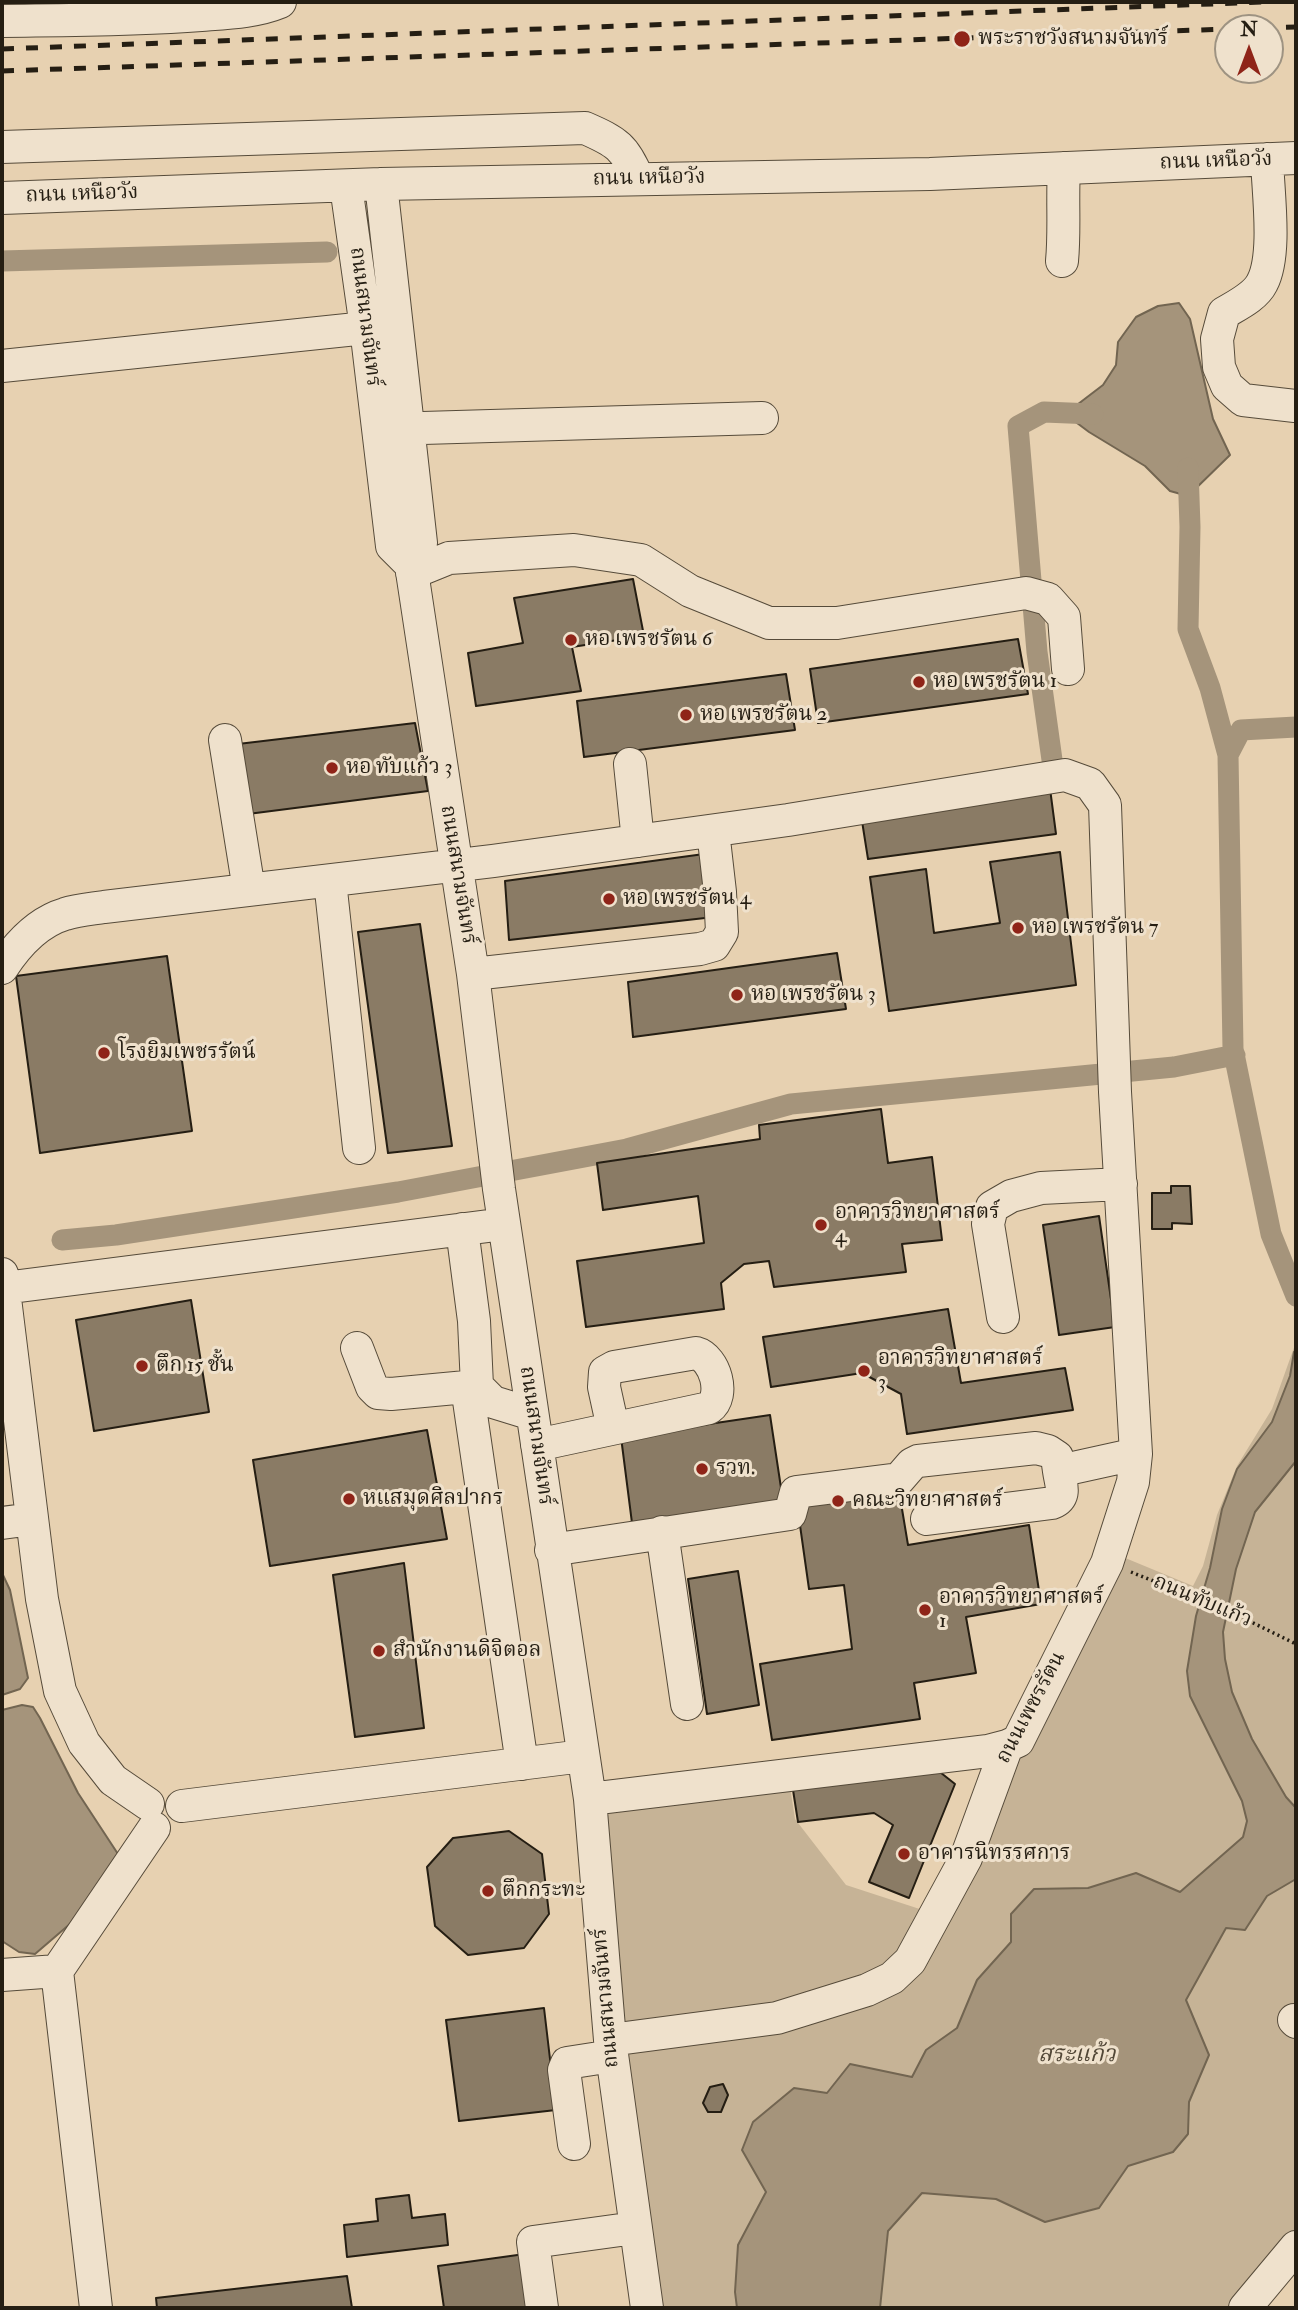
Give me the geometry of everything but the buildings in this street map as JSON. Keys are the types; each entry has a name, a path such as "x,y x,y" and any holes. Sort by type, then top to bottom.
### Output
{"street":[{"path":"7,20 170,17 235,12 268,7 280,2"},
{"path":"6,146 585,128 614,141 630,159 638,179"},
{"path":"1281,159 1270,261 1261,285 1246,300 1224,313 1217,340 1219,367 1227,386 1243,400 1296,406"},
{"name":"ถนน เหนือวัง","path":"2,198 382,184 930,174 1281,159"},
{"path":"1062,261 1065,230 1062,206 1064,168"},
{"name":"ถนนสนามจันทร์","path":"382,184 393,429"},
{"name":"ถนนสนามจันทร์","path":"346,186 366,328 421,543 411,569 473,974 499,1189 590,1799 611,2048 647,2308"},
{"path":"2,366 366,328"},
{"path":"393,429 762,418"},
{"path":"411,569 449,558 574,550 642,560 690,592 769,623 837,624 1026,593 1048,599 1064,617 1068,669"},
{"path":"225,740 249,890"},
{"path":"630,764 638,841"},
{"name":"ถนนเพชรรัตน","path":"2,968 33,930 64,914 104,907 455,866 713,831 1065,775 1090,784 1105,805 1115,1092 1136,1454 1133,1482 1107,1563 1018,1741 1007,1746 966,1858 910,1961 892,1978 867,1990 777,2018 611,2048 567,2063 564,2070 573,2144"},
{"path":"473,974 700,949 715,945 722,932 713,831"},
{"path":"330,881 359,1148"},
{"path":"1003,1317 988,1224 992,1207 1011,1196 1041,1188 1121,1184"},
{"path":"504,1224 3,1281 16,1506 46,1621 60,1691 84,1743 113,1780 167,1831 176,1827 182,1819 182,1806 583,1756"},
{"path":"462,1229 474,1321 472,1386 522,1764"},
{"path":"356,1348 372,1387 378,1392 391,1394 472,1386 494,1402 533,1413"},
{"path":"537,1444 613,1428"},
{"path":"551,1550 789,1514 796,1492 899,1479 912,1465 931,1458 1036,1448 1057,1457 1063,1493 1059,1500 927,1519"},
{"path":"1059,1471 1136,1454"},
{"path":"662,1532 687,1704"},
{"path":"590,1799 988,1751 1007,1746"},
{"path":"96,2308 57,1970 151,1816"},
{"path":"2,1975 57,1970"},
{"path":"542,2308 534,2242 635,2228"},
{"path":"1245,2308 1296,2248"}],"path":[{"name":"ถนนทับแก้ว","path":"1107,1563 1235,1614 1296,1644"}],"shaded area":[{"path":"1296,1342 1296,2244 1243,2308 647,2308 601,1806 788,1774 795,1819 846,1885 935,1914 1118,1555 1193,1586 1203,1566 1217,1515 1237,1466 1272,1409"}],"water":[{"path":"1179,303 1190,319 1213,419 1230,455 1188,496 1170,491 1145,466 1065,414 1103,385 1116,365 1118,342 1136,317 1158,306"},
{"name":"สระแก้ว","path":"1296,1351 1296,1461 1255,1512 1236,1569 1223,1632 1232,1692 1252,1739 1286,1797 1296,1808 1296,1879 1267,1896 1245,1930 1226,1928 1186,2000 1209,2055 1189,2102 1188,2134 1173,2152 1128,2166 1099,2208 1045,2222 996,2199 922,2193 888,2231 880,2308 737,2308 735,2292 738,2245 766,2192 742,2150 753,2122 794,2088 827,2093 850,2064 912,2077 926,2050 957,2028 977,1980 1011,1942 1011,1914 1034,1889 1088,1888 1136,1873 1180,1892 1243,1837 1247,1821 1242,1801 1190,1696 1187,1671 1196,1616 1210,1568 1222,1509 1237,1469 1272,1422 1290,1376"},
{"path":"2,1573 10,1590 28,1678 20,1689 2,1695"},
{"path":"22,1705 33,1707 78,1793 118,1854 120,1881 35,1954 19,1952 2,1941 2,1710"}],"waterway":[{"path":"2,261 327,252"},
{"path":"1053,767 1037,652 1018,426 1044,412 1093,414"},
{"path":"1188,468 1188,629 1210,688 1228,755"},
{"path":"1296,727 1241,730 1228,755 1233,1049 1271,1234 1296,1296"},
{"path":"62,1240 116,1235 398,1192 627,1149 791,1104 1174,1067 1235,1055"}],"railway":[{"path":"2,49 1264,2"},
{"path":"1284,27 1296,27"},
{"path":"2,71 1214,29"}],"place":[{"name":"พระราชวังสนามจันทร์","path":"962,39"},
{"name":"หอ เพรชรัตน 6","path":"571,640"},
{"name":"หอ เพรชรัตน 1","path":"919,682"},
{"name":"หอ เพรชรัตน 2","path":"686,715"},
{"name":"หอ ทับแก้ว 3","path":"332,768"},
{"name":"หอ เพรชรัตน 4","path":"609,899"},
{"name":"หอ เพรชรัตน 7","path":"1018,928"},
{"name":"หอ เพรชรัตน 3","path":"737,995"},
{"name":"โรงยิมเพชรรัตน์","path":"104,1053"},
{"name":"อาคารวิทยาศาสตร์ 4","path":"821,1225"},
{"name":"ตึก 15 ชั้น","path":"142,1366"},
{"name":"อาคารวิทยาศาสตร์ 3","path":"864,1371"},
{"name":"รวท.","path":"702,1469"},
{"name":"หแสมุดศิลปากร","path":"349,1499"},
{"name":"คณะวิทยาศาสตร์","path":"838,1501"},
{"name":"อาคารวิทยาศาสตร์ 1","path":"925,1610"},
{"name":"สำนักงานดิจิตอล","path":"379,1651"},
{"name":"อาคารนิทรรศการ","path":"904,1854"},
{"name":"ตึกกระทะ","path":"488,1891"}]}
